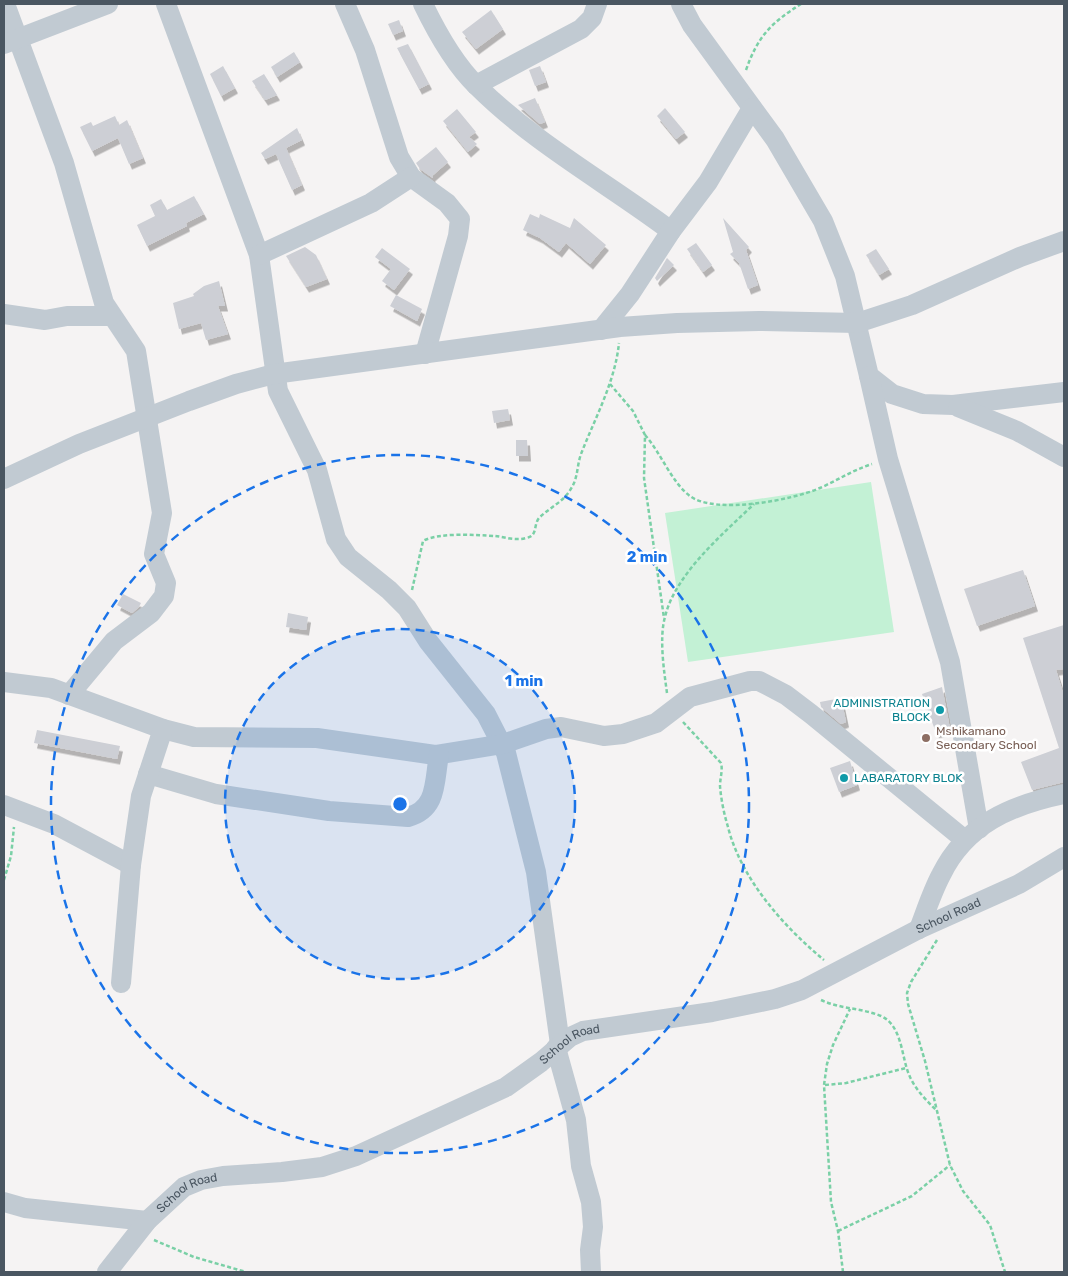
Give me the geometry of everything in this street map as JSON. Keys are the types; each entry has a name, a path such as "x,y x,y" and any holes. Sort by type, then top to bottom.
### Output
{"street":[{"path":"5,4 12,41 29,70 64,163 100,290 112,316 136,350 162,513 154,554 166,583 165,591 151,613 114,641 69,695"},
{"path":"12,41 108,4"},
{"path":"166,4 259,255 274,374 281,400 317,470 339,545 348,558 389,590 407,608 428,641 486,714 503,744 536,872 558,1046 576,1120 581,1166 591,1202 593,1227 590,1250 591,1272"},
{"path":"345,4 365,50 400,157 411,177 452,208 460,219 460,226 425,354"},
{"path":"423,4 452,56 476,85 538,136 671,231"},
{"path":"476,85 580,29 592,18 596,4"},
{"path":"681,4 692,25 737,90 775,139 823,221 845,276 888,459 950,662 972,834"},
{"path":"610,329 630,294 671,231 708,182 752,108"},
{"path":"259,255 371,202 411,177"},
{"path":"4,479 50,456 147,417 236,384 274,374 610,329 734,322 857,323 912,305 1020,257 1064,240"},
{"path":"4,314 45,320 67,316 112,316"},
{"path":"869,376 892,394 923,404 953,405 1064,392"},
{"path":"953,405 1017,431 1064,456"},
{"path":"4,682 51,688 163,729 194,736 318,738 439,755 503,744 562,727 574,728 604,736 623,734 663,717 690,697 702,692 759,680 786,695 972,834"},
{"path":"121,983 131,865 141,796 163,729"},
{"path":"148,774 216,794 329,811 408,817 418,814 429,806 439,755"},
{"path":"919,929 941,875 972,834 1003,812 1031,801 1064,794"},
{"path":"10,808 54,824 131,865"},
{"name":"School Road","path":"107,1272 142,1227 184,1187 201,1180 322,1167 356,1156 506,1087 541,1062 558,1046 583,1031 638,1021 712,1012 775,1000 802,990 919,929 1019,884 1064,857"},
{"path":"4,1202 34,1209 142,1227"}],"path":[{"path":"737,90 757,42 763,33 801,4"},
{"path":"407,608 417,574 422,544 426,539 479,536 521,539 534,534 539,519 557,505 573,487 580,457 610,384 618,353 610,329"},
{"path":"610,384 632,411 645,435 658,450 679,486 691,497 705,503 754,504 801,495 822,488 857,469 888,459"},
{"path":"645,435 644,478 664,618 663,717 682,721 721,763 720,786 728,829 742,863 764,897 783,920 836,971"},
{"path":"664,618 677,586 754,504"},
{"path":"4,880 11,856 10,808"},
{"path":"942,933 918,968 907,993 908,1004 926,1061 950,1165 963,1192 990,1224 1004,1272"},
{"path":"802,990 829,1003 881,1016 890,1022 896,1030 906,1068 915,1086 937,1112"},
{"path":"843,1272 838,1231 831,1202 824,1085 827,1064 850,1009"},
{"path":"824,1085 846,1083 906,1068"},
{"path":"838,1231 912,1196 950,1165"},
{"path":"142,1227 194,1258 246,1272"}],"green space":[{"path":"871,482 894,632 688,662 665,513"}],"building":[{"path":"491,10 503,29 476,49 462,32"},
{"path":"399,20 403,31 393,35 388,24"},
{"path":"408,44 429,84 419,89 397,48"},
{"path":"294,52 300,62 277,77 271,67"},
{"path":"223,66 235,88 221,96 210,74"},
{"path":"540,66 546,82 535,86 529,70"},
{"path":"264,74 277,95 265,100 252,81"},
{"path":"535,98 545,122 540,124 518,105"},
{"path":"665,108 685,132 676,139 657,116"},
{"path":"457,109 476,132 469,137 477,144 468,152 443,121"},
{"path":"115,116 119,125 127,120 143,158 129,164 118,138 92,151 80,127 91,122 93,126"},
{"path":"297,128 302,140 286,148 302,185 292,190 276,154 265,159 261,153"},
{"path":"436,147 448,162 432,176 433,178 420,169 416,163"},
{"path":"194,196 204,214 186,223 187,226 147,246 137,225 155,216 150,205 161,199 167,210"},
{"path":"530,214 539,218 540,214 570,228 574,218 606,245 590,264 566,243 559,252 540,238 523,230"},
{"path":"723,218 749,247 746,250 758,285 748,289 739,263 730,254 733,252"},
{"path":"696,243 712,265 703,272 687,249"},
{"path":"305,247 316,255 327,279 306,287 286,256"},
{"path":"382,248 410,269 394,290 382,281 391,269 375,257"},
{"path":"876,249 889,269 879,275 866,255"},
{"path":"667,258 674,265 657,281 655,278"},
{"path":"219,281 225,306 218,306 228,334 206,340 201,323 179,329 173,303 194,296 193,294 204,286"},
{"path":"396,295 422,309 417,321 390,306"},
{"path":"508,409 510,420 494,423 492,411"},
{"path":"516,440 527,440 528,456 516,456"},
{"path":"1023,570 1035,606 977,626 964,589"},
{"path":"123,594 141,603 132,613 117,605"},
{"path":"288,613 308,617 306,630 286,627"},
{"path":"1064,625 1064,669 1056,670 1064,696 1064,782 1032,790 1021,762 1059,748 1023,638"},
{"name":"ADMINISTRATION BLOCK","path":"942,687 950,729 936,733 922,694"},
{"path":"841,698 846,722 841,724 821,707 820,702"},
{"path":"37,730 120,746 117,759 34,743"},
{"name":"LABARATORY BLOK","path":"850,761 857,785 839,792 830,768"}],"place":[{"name":"ADMINISTRATION BLOCK","path":"940,710"},
{"name":"Mshikamano Secondary School","path":"926,738"},
{"name":"LABARATORY BLOK","path":"844,778"}]}
